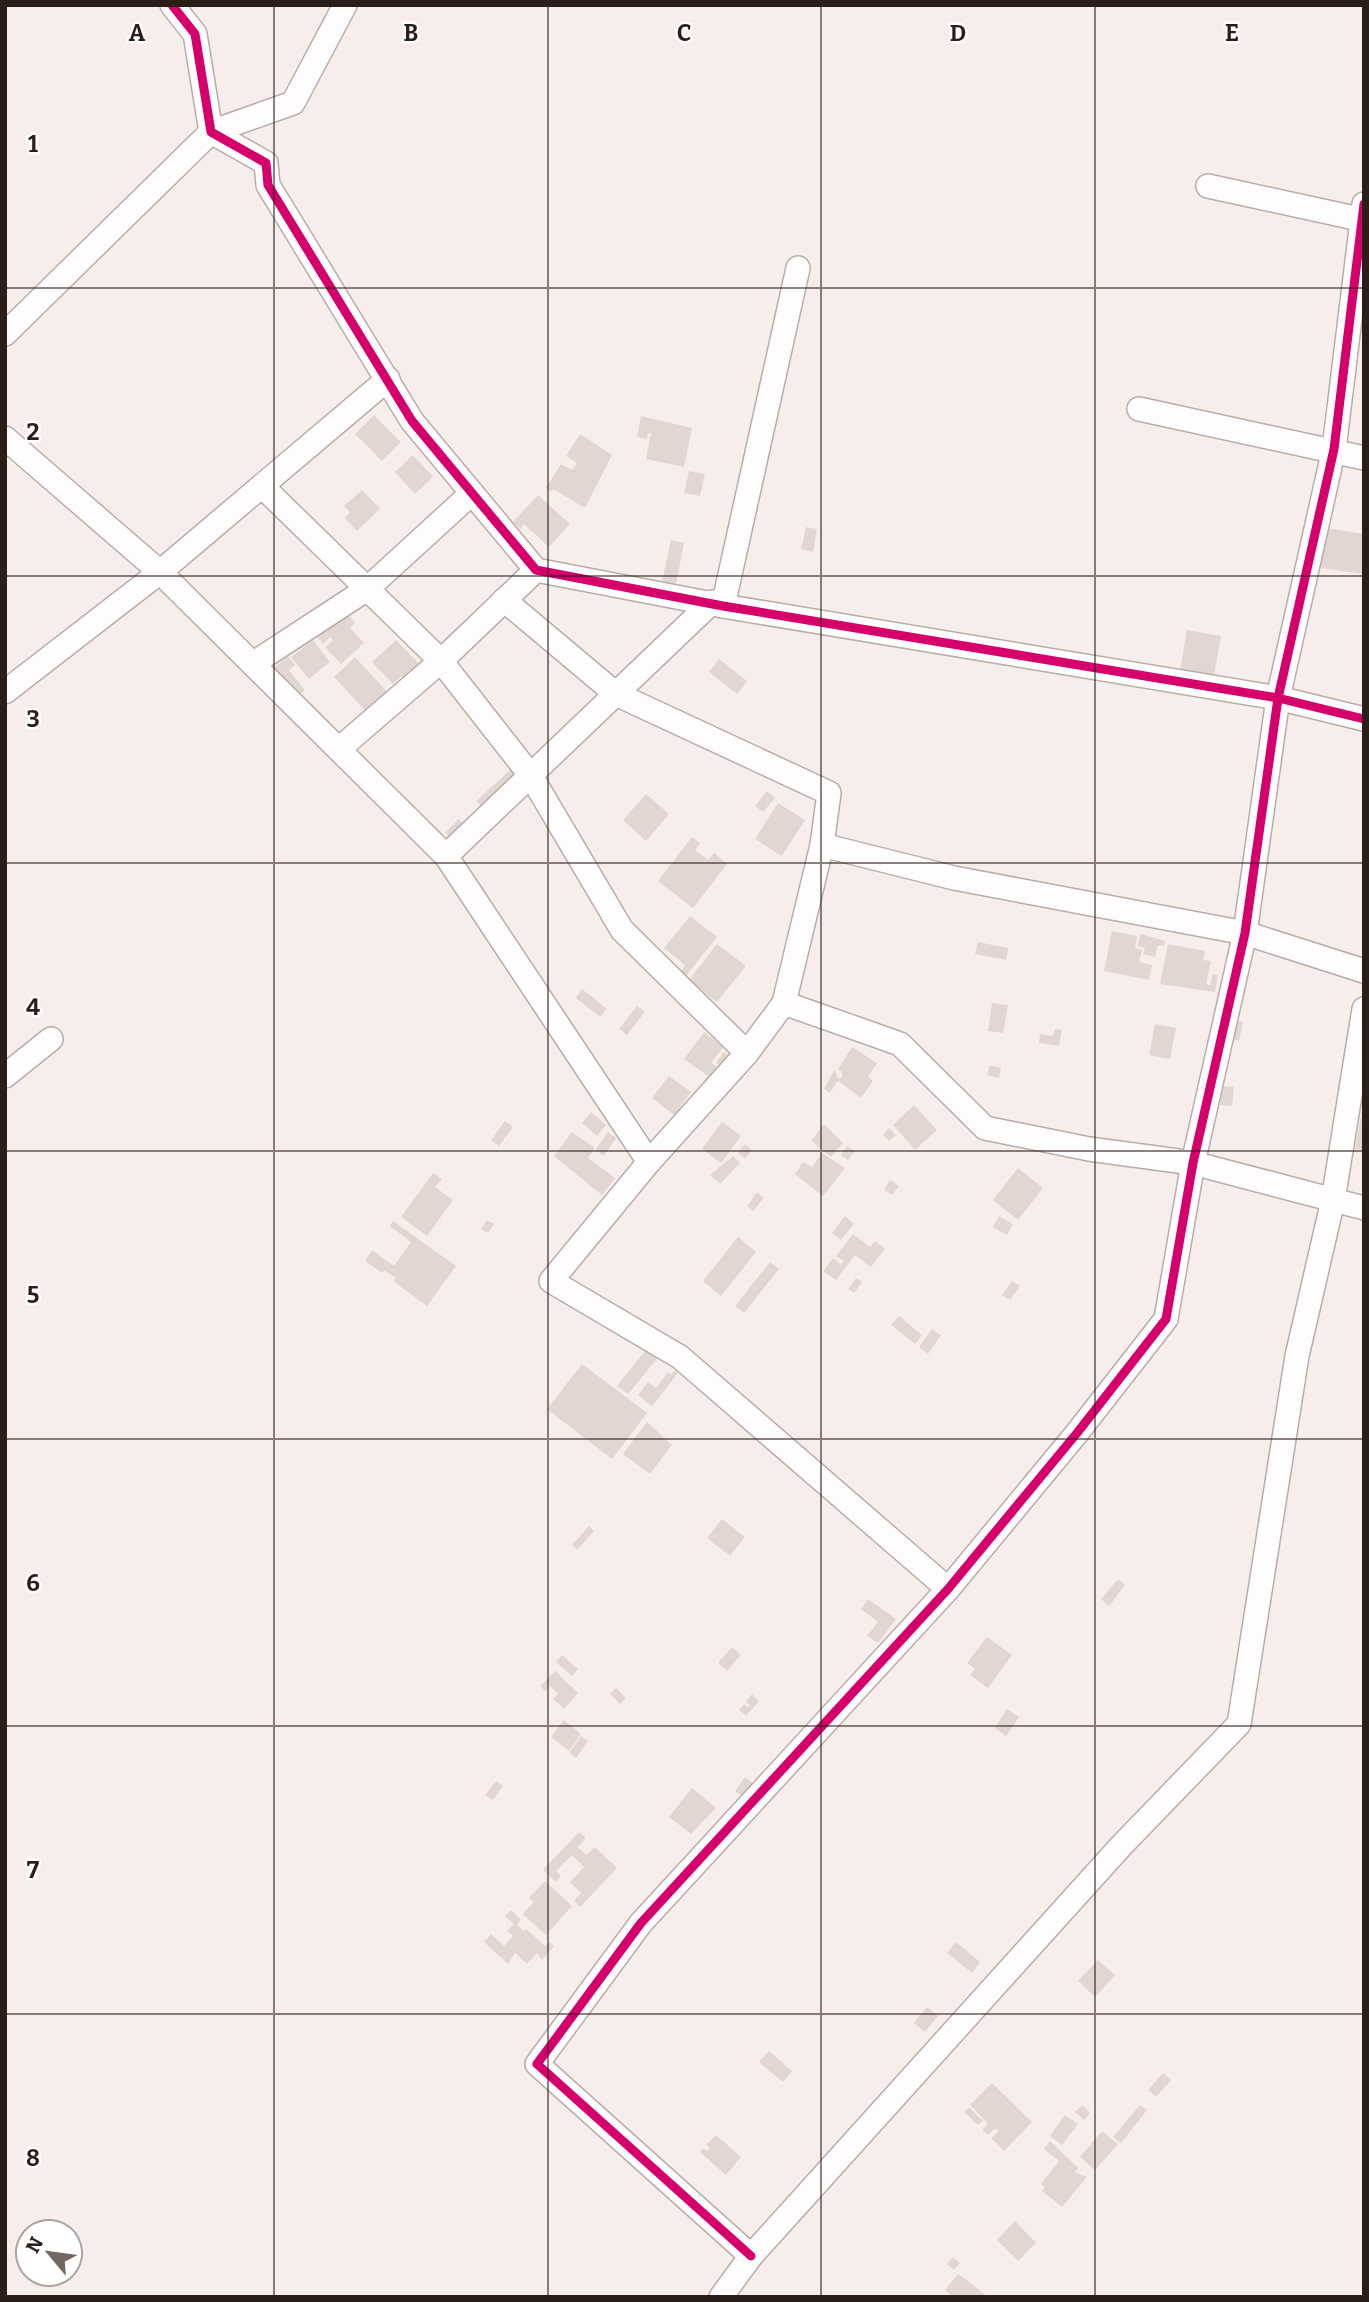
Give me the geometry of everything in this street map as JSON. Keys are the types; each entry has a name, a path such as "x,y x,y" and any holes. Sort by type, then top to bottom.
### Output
{"street":[{"path":"172,5 195,34 211,132"},
{"path":"5,334 211,132 293,103 345,5"},
{"path":"211,132 265,163 268,185 412,421 536,570 717,604 1278,698 1364,719"},
{"path":"751,2256 537,2064 642,1923 948,1589 1166,1320 1193,1163 1245,933 1278,698 1334,449 1363,215 1208,186"},
{"path":"446,856 616,694 717,604 798,268"},
{"path":"5,692 160,572 387,379"},
{"path":"1139,409 1334,449 1364,458"},
{"path":"5,438 160,572 446,856 649,1162"},
{"path":"262,486 441,662 530,776 622,930 747,1053"},
{"path":"254,663 367,589 472,493"},
{"path":"339,749 441,662 536,570"},
{"path":"505,600 616,694 828,793 822,845 784,1003 747,1053 649,1162 551,1281 680,1357 948,1589"},
{"path":"822,845 954,878 1245,933 1364,971"},
{"path":"784,1003 900,1044 985,1128 1089,1149 1193,1163 1364,1208"},
{"path":"720,2297 751,2256 1121,1846 1239,1724 1297,1356 1333,1200 1364,1009"},
{"path":"5,1076 51,1039"}],"building":[{"path":"374,415 401,442 382,461 355,434"},
{"path":"641,416 692,428 684,467 646,459 651,433 648,433 647,439 637,437"},
{"path":"580,434 612,455 585,508 553,489 551,492 546,488 561,464 572,470 577,463 566,456"},
{"path":"413,455 433,477 415,494 395,472"},
{"path":"689,471 705,474 700,496 684,493"},
{"path":"362,490 380,509 357,531 345,518 350,512 344,506"},
{"path":"538,495 570,524 549,547 524,524 521,529 513,522"},
{"path":"806,527 817,529 813,552 801,549"},
{"path":"1326,528 1364,534 1364,574 1321,568"},
{"path":"671,540 684,543 676,584 662,581"},
{"path":"346,612 355,623 350,628 364,643 341,664 325,647 333,641 330,637 323,644 317,637"},
{"path":"1187,630 1221,636 1214,676 1180,670"},
{"path":"313,640 330,662 309,679 291,657"},
{"path":"396,640 423,668 408,683 401,676 393,684 372,662"},
{"path":"288,657 295,665 289,670 305,690 295,698 269,671"},
{"path":"355,657 391,696 370,716 334,677"},
{"path":"719,659 747,681 737,694 709,672"},
{"path":"510,770 518,778 485,810 476,801"},
{"path":"767,791 775,798 763,812 755,806"},
{"path":"646,794 669,814 646,841 623,820"},
{"path":"778,803 805,820 782,856 755,839"},
{"path":"458,819 465,825 452,839 445,833"},
{"path":"692,837 700,843 695,850 708,860 714,853 727,864 693,908 658,881"},
{"path":"690,916 717,937 685,977 680,973 685,965 664,948"},
{"path":"1112,931 1137,936 1135,948 1142,950 1139,962 1152,965 1149,980 1104,971"},
{"path":"1141,934 1165,941 1164,946 1158,945 1155,957 1143,954 1145,948 1137,946"},
{"path":"978,942 1008,948 1006,960 975,954"},
{"path":"717,944 746,966 717,1002 689,980"},
{"path":"1168,944 1205,951 1203,960 1211,961 1206,984 1210,985 1213,974 1218,975 1215,992 1160,984"},
{"path":"582,989 607,1009 600,1017 576,998"},
{"path":"992,1003 1008,1005 1003,1033 988,1031"},
{"path":"637,1006 645,1012 627,1035 619,1029"},
{"path":"1235,1020 1243,1022 1239,1041 1231,1039"},
{"path":"1155,1024 1176,1028 1170,1059 1149,1055"},
{"path":"1055,1029 1062,1030 1059,1046 1039,1043 1040,1034 1053,1036"},
{"path":"704,1032 723,1047 711,1063 721,1070 710,1085 704,1081 708,1076 684,1059"},
{"path":"852,1047 877,1063 868,1077 873,1081 861,1098 840,1082 837,1082 830,1093 824,1089 835,1069 838,1079 842,1077 842,1072 838,1069"},
{"path":"724,1052 732,1057 724,1068 716,1063"},
{"path":"990,1065 1001,1068 999,1078 987,1075"},
{"path":"669,1076 691,1092 674,1115 652,1098"},
{"path":"1223,1086 1234,1087 1232,1106 1220,1105"},
{"path":"914,1105 937,1130 915,1150 893,1125"},
{"path":"1364,1110 1364,1150 1355,1149"},
{"path":"591,1112 606,1125 597,1136 582,1123"},
{"path":"505,1121 513,1127 499,1146 491,1140"},
{"path":"722,1122 741,1136 721,1163 702,1149"},
{"path":"824,1124 843,1143 831,1157 811,1141"},
{"path":"889,1128 896,1135 889,1141 883,1135"},
{"path":"572,1132 595,1148 588,1158 615,1178 602,1195 554,1156"},
{"path":"608,1132 616,1138 604,1156 595,1150"},
{"path":"745,1144 752,1150 745,1159 738,1153"},
{"path":"847,1146 855,1151 848,1160 841,1155"},
{"path":"822,1153 845,1168 823,1196 795,1174 803,1162 812,1167"},
{"path":"733,1156 740,1163 720,1184 710,1175"},
{"path":"1018,1168 1043,1188 1018,1220 993,1200"},
{"path":"433,1173 442,1179 435,1187 453,1200 427,1236 401,1217"},
{"path":"890,1180 899,1186 892,1195 884,1190"},
{"path":"757,1192 764,1198 753,1211 747,1206"},
{"path":"845,1216 854,1224 841,1240 832,1233"},
{"path":"999,1216 1013,1224 1007,1235 993,1227"},
{"path":"487,1220 494,1224 488,1233 481,1229"},
{"path":"393,1221 456,1266 427,1306 393,1281 396,1278 384,1270 382,1273 365,1261 372,1250 394,1266 411,1242 390,1226"},
{"path":"853,1234 870,1247 875,1241 885,1249 871,1267 855,1255 836,1280 823,1271 833,1258 841,1265 844,1261 836,1256"},
{"path":"738,1237 756,1252 721,1296 703,1281"},
{"path":"770,1262 779,1269 744,1313 735,1306"},
{"path":"856,1278 862,1282 854,1293 848,1289"},
{"path":"1012,1281 1020,1286 1010,1300 1002,1295"},
{"path":"899,1316 922,1335 915,1344 891,1325"},
{"path":"932,1329 941,1335 928,1354 919,1347"},
{"path":"650,1345 661,1354 628,1394 617,1386"},
{"path":"582,1364 647,1413 612,1459 547,1409"},
{"path":"674,1371 678,1373 652,1406 638,1395 648,1382 656,1388 668,1372 671,1375"},
{"path":"647,1422 672,1445 650,1474 623,1454"},
{"path":"722,1519 745,1537 730,1556 707,1538"},
{"path":"589,1526 594,1531 577,1550 572,1545"},
{"path":"1118,1579 1125,1585 1109,1606 1101,1599"},
{"path":"868,1599 896,1619 878,1643 867,1636 878,1622 861,1609"},
{"path":"987,1637 1012,1655 988,1688 970,1675 975,1669 967,1663"},
{"path":"732,1647 741,1655 727,1671 718,1663"},
{"path":"562,1655 578,1669 572,1676 556,1662"},
{"path":"555,1671 578,1693 564,1709 553,1699 558,1694 550,1686 545,1691 540,1686"},
{"path":"616,1688 626,1698 620,1704 610,1694"},
{"path":"752,1694 759,1701 746,1716 739,1710 744,1704 748,1707 750,1705 746,1702"},
{"path":"1007,1709 1019,1717 1006,1736 995,1728"},
{"path":"564,1720 581,1734 569,1751 551,1737"},
{"path":"581,1736 588,1741 576,1758 569,1753"},
{"path":"745,1777 759,1788 749,1802 735,1791"},
{"path":"496,1781 503,1786 493,1800 485,1795"},
{"path":"692,1788 716,1808 691,1834 669,1817"},
{"path":"579,1832 586,1838 578,1847 586,1855 595,1847 617,1868 580,1907 574,1901 581,1893 570,1882 584,1867 572,1855 556,1871 561,1876 556,1882 543,1870"},
{"path":"545,1881 572,1906 546,1935 523,1914 534,1902 529,1898"},
{"path":"511,1910 521,1920 517,1925 524,1931 526,1929 545,1946 549,1942 554,1946 542,1960 537,1953 527,1964 515,1953 508,1964 484,1942 491,1934 504,1946 513,1936 507,1931 514,1924 505,1916"},
{"path":"956,1942 980,1962 972,1973 947,1953"},
{"path":"1098,1960 1115,1975 1095,1997 1078,1981"},
{"path":"927,2007 938,2016 925,2032 914,2023"},
{"path":"769,2051 792,2071 783,2082 759,2062"},
{"path":"1163,2073 1171,2080 1156,2097 1148,2090"},
{"path":"992,2083 1032,2122 1004,2151 991,2138 999,2131 995,2128 988,2135 982,2130 988,2123 970,2105"},
{"path":"1082,2105 1090,2113 1084,2120 1075,2112"},
{"path":"1140,2105 1147,2110 1121,2143 1113,2137"},
{"path":"969,2107 983,2121 978,2125 964,2112"},
{"path":"1065,2115 1078,2124 1062,2145 1050,2136"},
{"path":"1102,2131 1118,2144 1095,2170 1080,2157"},
{"path":"716,2135 741,2157 726,2175 700,2152 703,2148 707,2151 710,2148 706,2145"},
{"path":"1050,2141 1078,2168 1075,2172 1087,2177 1062,2207 1042,2191 1045,2187 1041,2184 1059,2161 1044,2149"},
{"path":"1015,2221 1036,2243 1018,2261 997,2240"},
{"path":"953,2257 960,2263 954,2270 947,2264"},
{"path":"958,2274 988,2297 949,2297 951,2295 945,2290"}],"cycle path":[{"path":"172,5 195,34 211,132 266,163 268,185 412,421 536,570 723,606 1278,698 1364,719"},
{"path":"751,2256 537,2064 641,1923 948,1589 1077,1433 1166,1319 1193,1163 1245,933 1278,698 1334,449 1364,204"}]}
